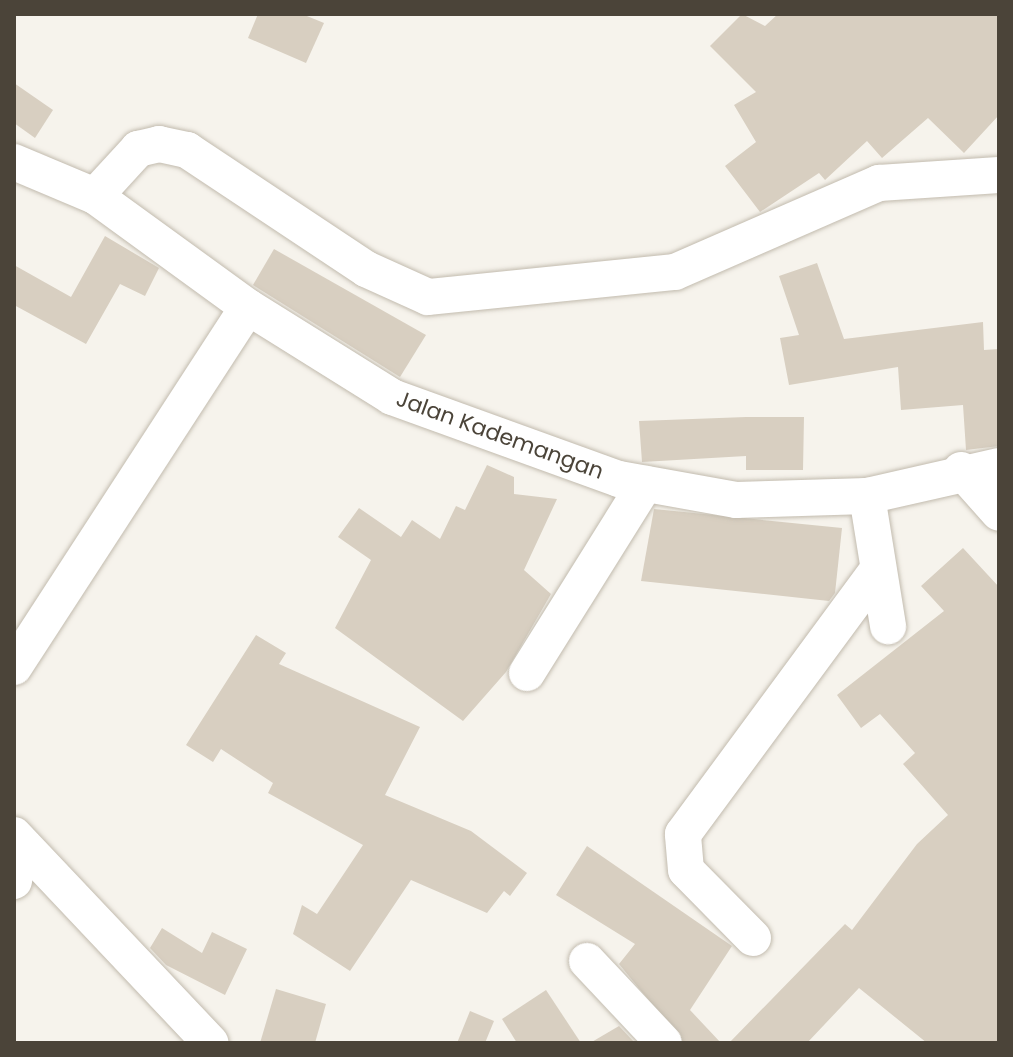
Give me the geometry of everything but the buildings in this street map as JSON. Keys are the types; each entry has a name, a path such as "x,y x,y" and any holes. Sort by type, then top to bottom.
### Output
{"street":[{"path":"95,196 138,149 159,144 187,150 366,269 428,297 675,272 879,183 999,175"},
{"name":"Jalan Kademangan","path":"14,162 95,196 248,307 392,397 645,484 736,500 867,496 961,470 999,466"},
{"path":"14,667 248,307"},
{"path":"961,470 999,513"},
{"path":"527,673 645,484"},
{"path":"867,496 875,574 888,626"},
{"path":"753,938 686,870 683,834 875,574"},
{"path":"14,881 17,839"},
{"path":"17,839 211,1043"},
{"path":"587,961 664,1043"}]}
